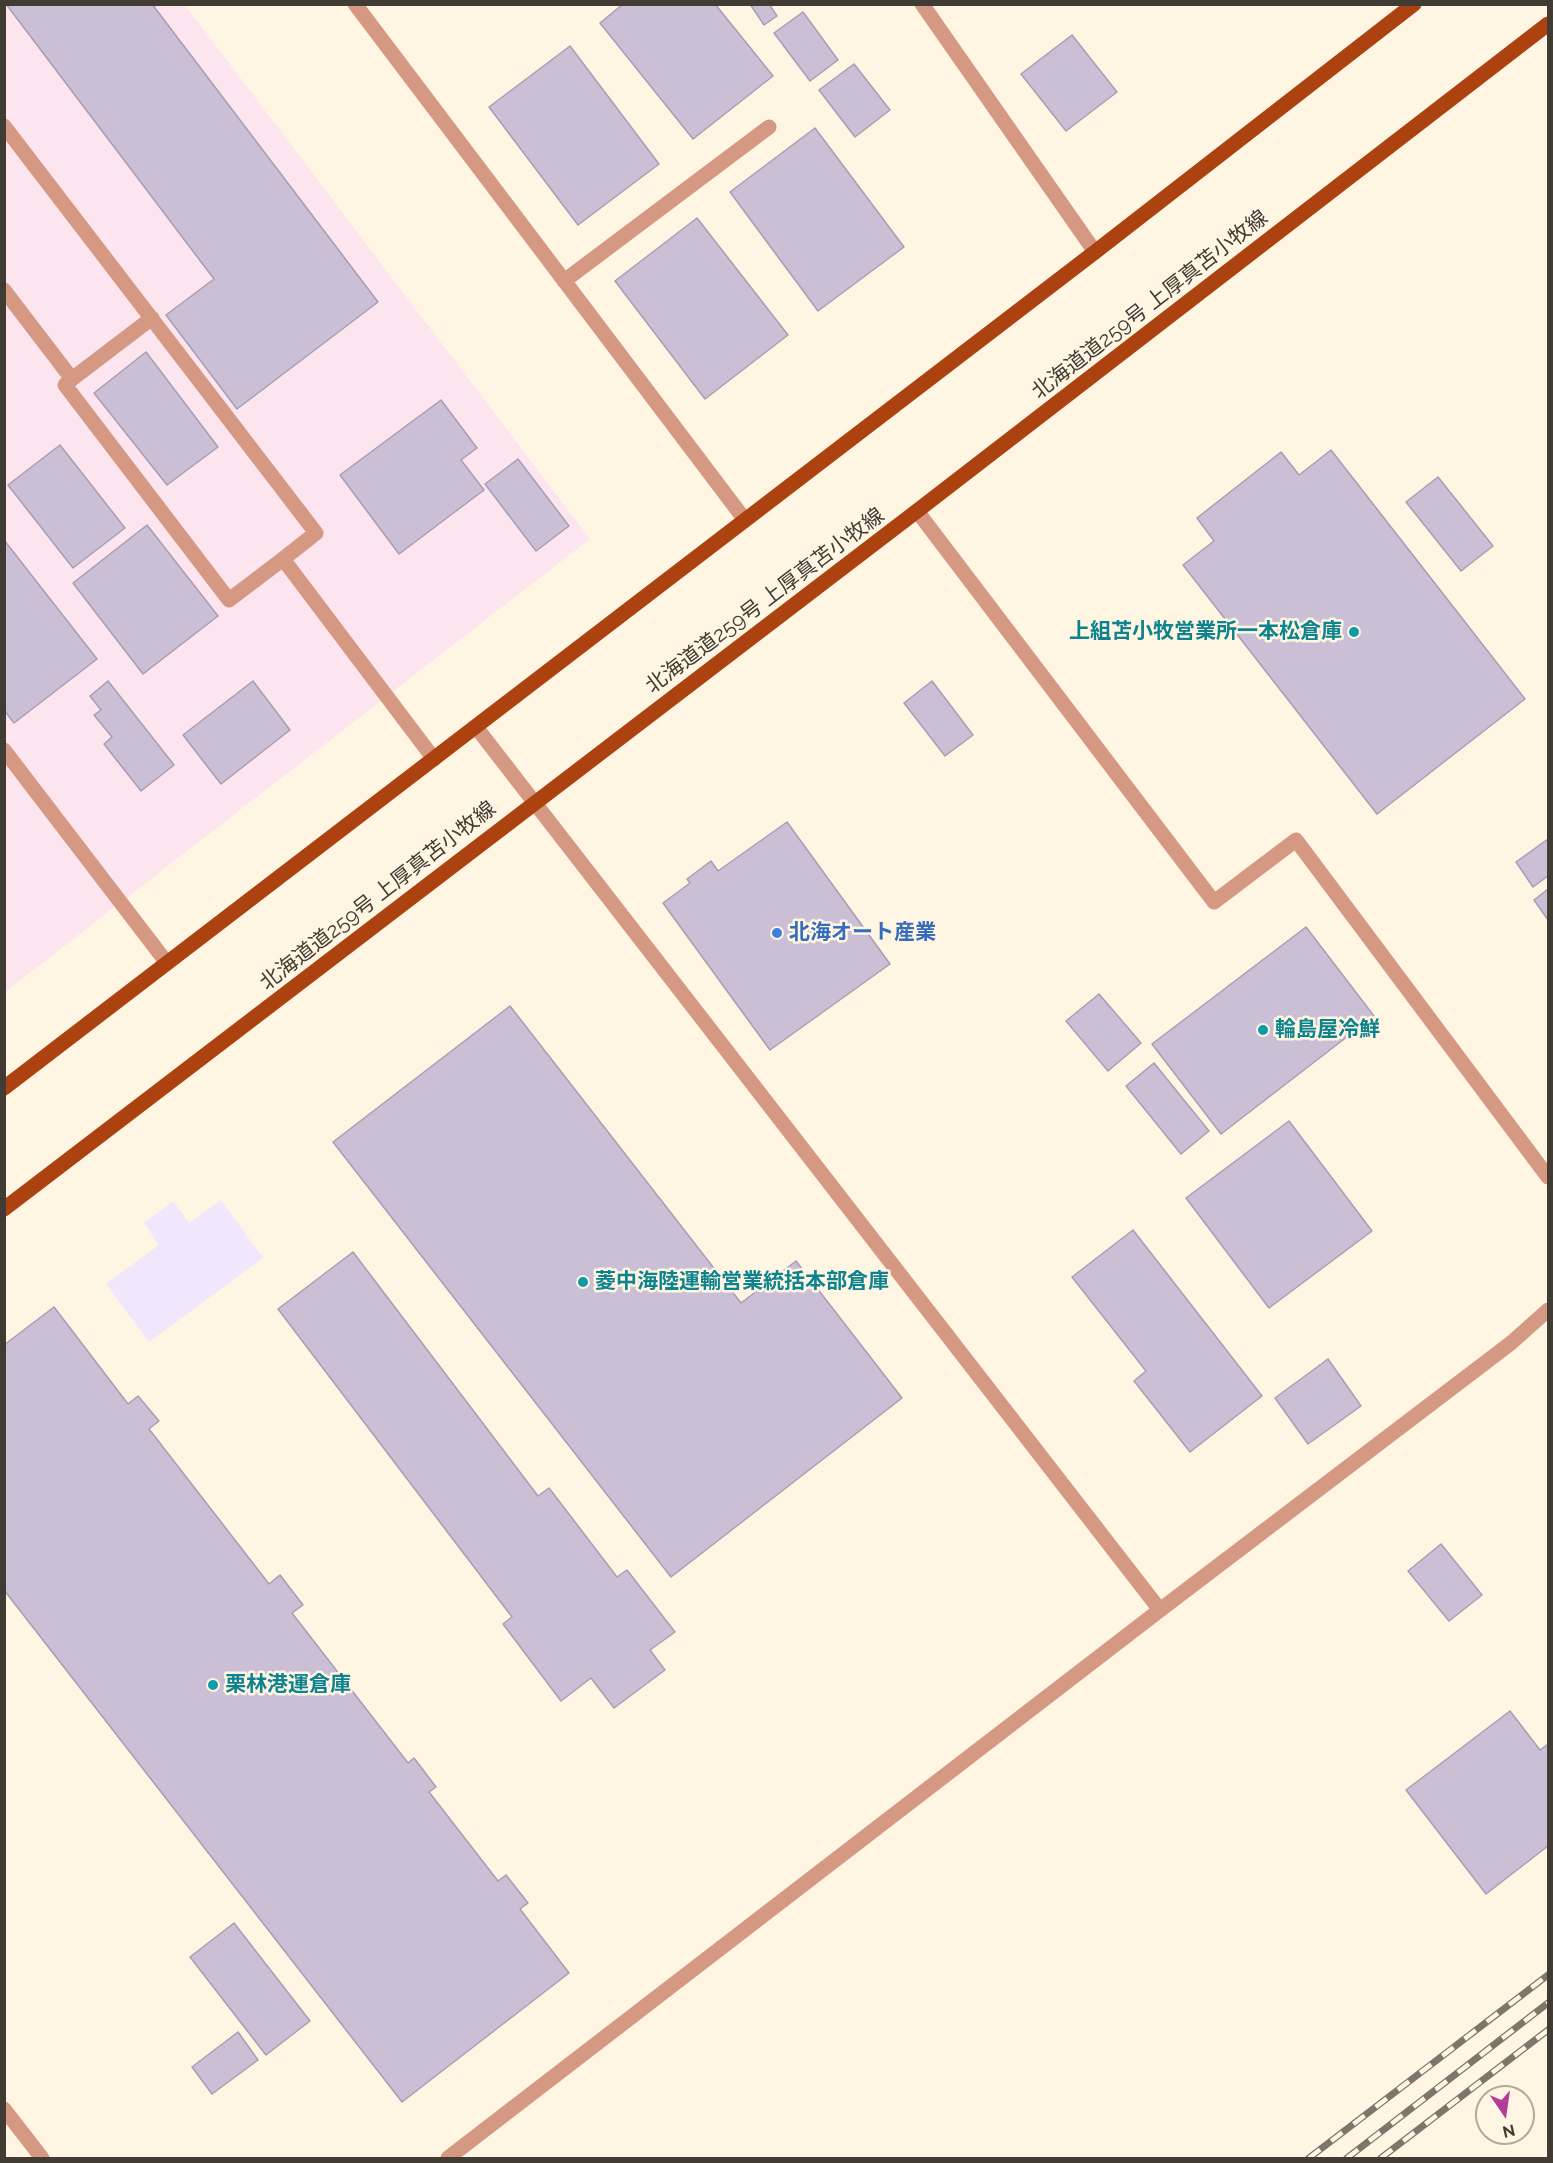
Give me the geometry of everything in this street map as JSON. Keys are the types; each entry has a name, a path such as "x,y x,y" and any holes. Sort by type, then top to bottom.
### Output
{"main road":[{"path":"4,1088 1095,252 1414,4"},
{"name":"北海道道259号 上厚真苫小牧線","path":"4,1209 917,511 1548,24"}],"street":[{"path":"355,4 745,520"},
{"path":"922,4 1095,252"},
{"path":"4,126 152,318 316,533 229,600 65,385 152,318"},
{"path":"564,281 769,127"},
{"path":"4,290 72,379"},
{"path":"917,511 1214,902 1296,840 1548,1177"},
{"path":"283,559 434,759"},
{"path":"476,727 1160,1610"},
{"path":"4,750 167,963"},
{"path":"450,2158 1160,1610 1511,1343 1548,1310"},
{"path":"4,2109 42,2158"}],"shaded area":[{"path":"5,5 185,5 590,539 5,992"},
{"path":"221,1200 263,1258 149,1342 106,1284 159,1245 144,1223 173,1201 189,1223"}],"building":[{"path":"6,4 152,4 378,302 237,409 166,315 214,279"},
{"path":"623,4 715,4 773,76 693,139 600,23"},
{"path":"750,4 769,4 777,16 764,25"},
{"path":"803,12 838,60 810,81 774,33"},
{"path":"1072,35 1117,92 1066,131 1021,74"},
{"path":"570,46 659,164 578,225 489,107"},
{"path":"854,64 890,110 855,137 819,90"},
{"path":"815,128 904,247 818,311 730,192"},
{"path":"697,218 788,335 705,399 615,281"},
{"path":"146,352 218,447 167,485 94,393"},
{"path":"441,400 477,448 461,460 484,490 399,554 340,475"},
{"path":"60,445 125,528 73,568 8,485"},
{"name":"上組苫小牧営業所一本松倉庫","path":"1331,450 1525,699 1377,814 1183,565 1214,541 1197,518 1281,452 1299,475"},
{"path":"518,459 569,526 536,551 485,484"},
{"path":"1438,477 1493,546 1461,571 1406,502"},
{"path":"147,525 218,616 143,674 73,583"},
{"path":"4,540 97,659 14,723 4,710"},
{"path":"108,681 174,765 141,791 104,744 112,737 94,715 101,710 90,696"},
{"path":"253,681 290,730 221,784 183,735"},
{"path":"932,681 973,735 945,756 904,703"},
{"name":"北海オート産業","path":"787,822 890,964 770,1050 663,903 690,883 687,879 711,861 718,871"},
{"path":"1548,839 1548,876 1533,887 1516,862"},
{"path":"1548,889 1548,920 1534,900"},
{"name":"輪島屋冷鮮","path":"1306,927 1374,1016 1221,1134 1152,1044"},
{"path":"1099,994 1141,1043 1108,1071 1066,1021"},
{"name":"菱中海陸運輸営業統括本部倉庫","path":"510,1006 741,1303 796,1261 902,1398 671,1577 333,1142"},
{"path":"1154,1063 1209,1131 1181,1154 1126,1086"},
{"path":"1289,1121 1372,1231 1269,1308 1186,1198"},
{"path":"1133,1230 1262,1396 1190,1452 1134,1381 1146,1371 1072,1277"},
{"path":"353,1252 538,1496 549,1488 617,1577 627,1570 675,1632 650,1650 665,1670 614,1708 591,1678 561,1701 503,1624 512,1617 278,1309"},
{"name":"栗林港運倉庫","path":"54,1307 128,1404 138,1396 159,1421 149,1429 269,1584 280,1575 303,1605 292,1613 408,1763 414,1758 436,1787 429,1792 498,1881 506,1875 528,1903 520,1909 569,1973 402,2102 4,1590 4,1345"},
{"path":"1328,1359 1361,1406 1308,1444 1275,1398"},
{"path":"1441,1544 1482,1595 1449,1621 1408,1571"},
{"path":"1510,1711 1540,1750 1548,1744 1548,1846 1486,1894 1406,1790"},
{"path":"234,1923 310,2021 266,2055 190,1957"},
{"path":"238,2032 258,2060 212,2094 192,2067"}],"railway":[{"path":"1309,2158 1548,1975"},
{"path":"1347,2158 1548,2003"},
{"path":"1381,2158 1548,2030"}],"place":[{"name":"上組苫小牧営業所一本松倉庫","path":"1354,632"},
{"name":"北海オート産業","path":"777,933"},
{"name":"輪島屋冷鮮","path":"1263,1030"},
{"name":"菱中海陸運輸営業統括本部倉庫","path":"583,1282"},
{"name":"栗林港運倉庫","path":"213,1685"}]}
